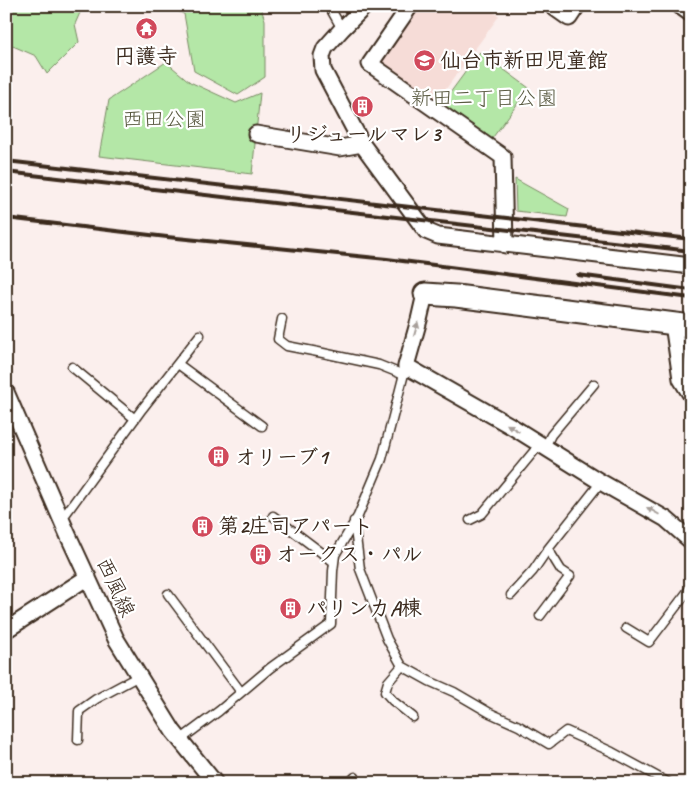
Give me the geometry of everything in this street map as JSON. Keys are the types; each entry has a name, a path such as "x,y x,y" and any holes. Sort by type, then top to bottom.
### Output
{"street":[{"path":"365,6 325,48 322,56 323,70 362,144 426,230 438,236 691,266"},
{"path":"410,6 370,64 503,157 505,245"},
{"path":"552,6 569,18 577,6"},
{"path":"680,6 691,14"},
{"path":"256,134 340,148 362,144"},
{"path":"691,395 681,379 682,325 466,297 425,294 405,371 511,426 601,482 666,518 691,541"},
{"name":"西風線","path":"6,392 116,639 173,731 215,783"},
{"path":"6,630 88,576"}],"lane":[{"path":"329,6 342,29"},
{"path":"180,740 219,711 270,668 331,624 335,555 354,521 382,459 405,371 287,346 278,339 282,319"},
{"path":"62,519 135,419 200,335"},
{"path":"178,364 262,426"},
{"path":"72,367 135,419"},
{"path":"470,520 482,514 594,384"},
{"path":"511,594 533,571 601,482"},
{"path":"273,516 334,562"},
{"path":"354,521 360,568 387,639 402,666 429,682 454,692 490,713 519,726 549,744 566,731 612,752 670,783"},
{"path":"540,616 570,576 561,570 548,549"},
{"path":"626,628 649,642 691,587"},
{"path":"168,594 241,692"},
{"path":"402,666 388,682 385,692 393,702 413,717"},
{"path":"78,740 79,711 96,699 139,676"}],"shaded area":[{"name":"仙台市新田児童館","path":"414,6 486,6 499,16 435,104 382,66 380,53"}],"green space":[{"path":"6,6 83,6 75,24 79,42 47,74 36,56 6,43"},
{"path":"164,6 260,6 265,20 265,77 238,95 194,71 184,14"},
{"name":"新田二丁目公園","path":"480,52 529,88 488,144 439,108"},
{"name":"西田公園","path":"166,62 190,82 236,103 260,93 252,174 99,156 109,100"},
{"path":"515,179 569,209 567,217 516,211"}],"railway":[{"path":"6,161 691,239"},
{"path":"6,172 691,251"},
{"path":"6,218 167,237 387,259 691,298"},
{"path":"578,275 691,290"}],"place":[{"name":"円護寺","path":"146,29"},
{"name":"仙台市新田児童館","path":"424,60"},
{"name":"リジュールマレ3","path":"363,107"},
{"name":"オリーブ1","path":"219,457"},
{"name":"第2庄司アパート","path":"202,526"},
{"name":"オークス・パル","path":"260,554"},
{"name":"パリンカA棟","path":"290,608"}]}
